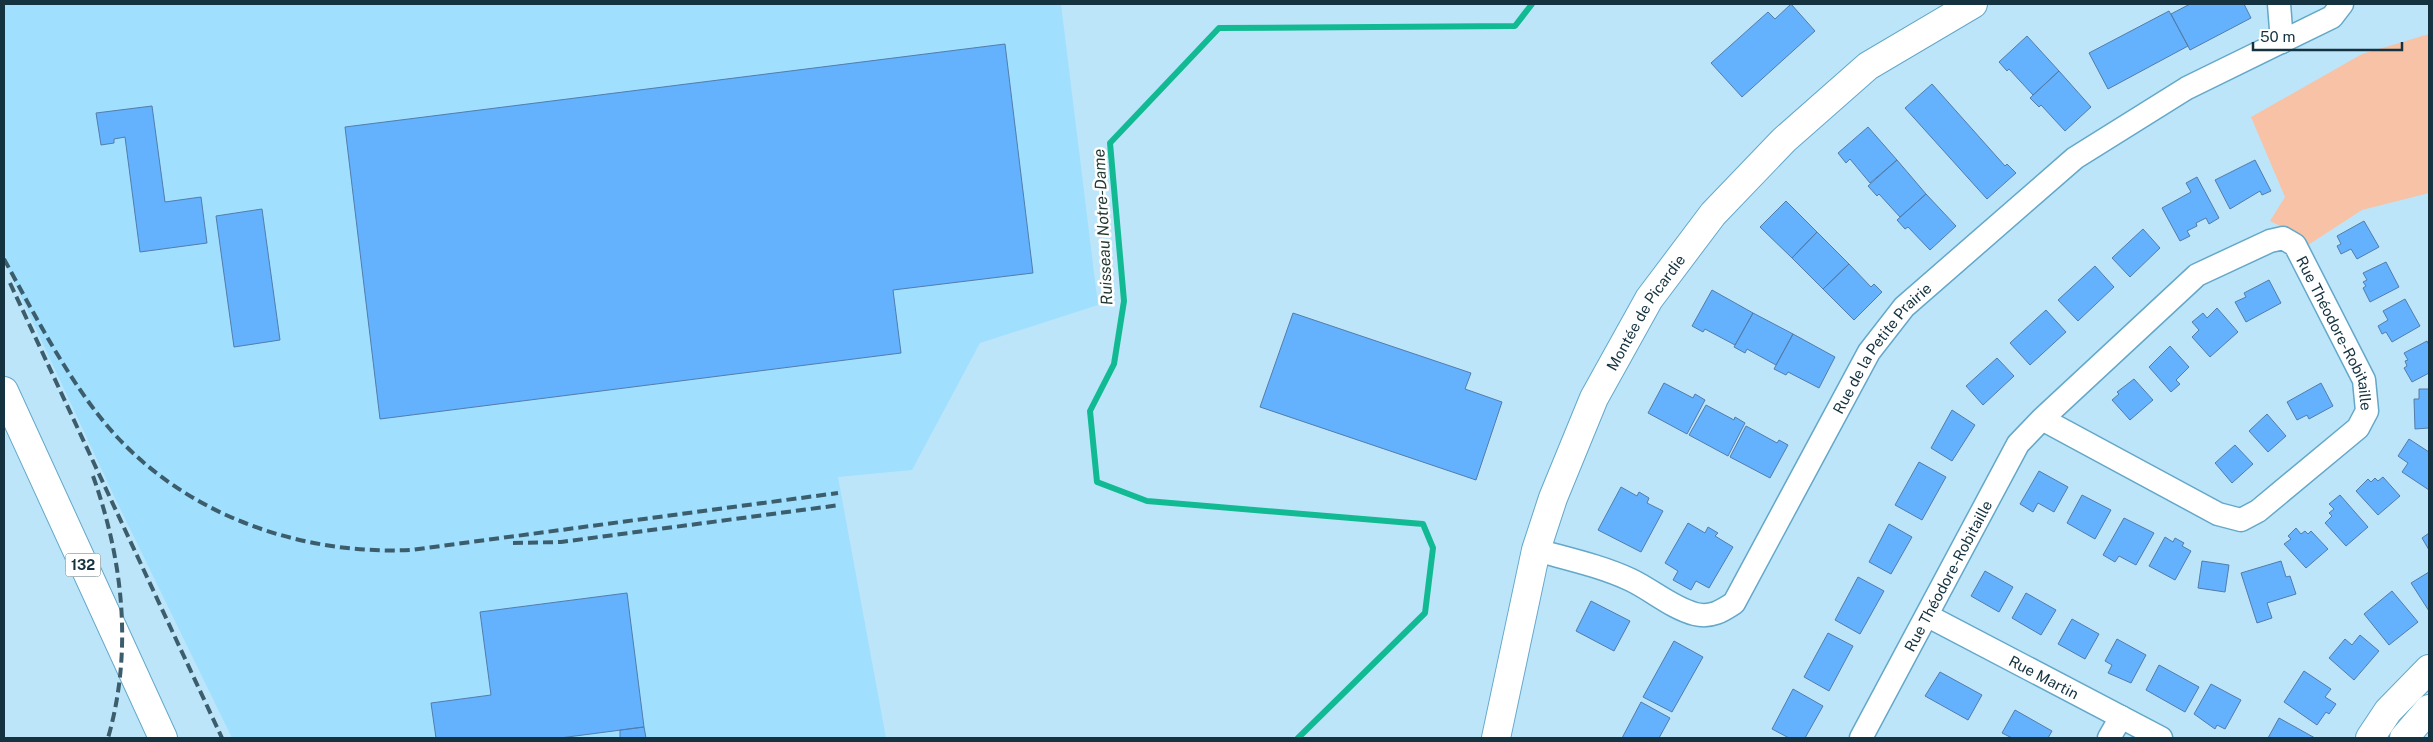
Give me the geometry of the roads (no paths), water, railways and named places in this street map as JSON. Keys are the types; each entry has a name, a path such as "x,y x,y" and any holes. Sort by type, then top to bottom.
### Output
{"street":[{"name":"Montée de Picardie","path":"1496,738 1536,550 1553,498 1594,398 1649,299 1713,214 1784,140 1868,66 1973,4"},
{"path":"2280,4 2282,42"},
{"name":"Rue de la Petite Prairie","path":"1536,550 1602,568 1631,580 1662,599 1696,614 1718,614 1734,603 1869,352 1904,307 2075,158 2186,88 2332,17 2342,4"},
{"name":"Rue Théodore-Robitaille","path":"1861,738 1928,616 2018,444 2042,418 2197,275 2270,241 2283,238 2295,244 2364,380 2368,411 2358,428 2258,511 2241,520 2218,514 2042,418"},
{"name":"132","path":"4,391 162,738"},
{"name":"Rue Martin","path":"1928,616 2161,738"},
{"path":"2370,738 2388,711 2429,669"},
{"path":"2404,738 2429,709"},
{"path":"2109,738 2121,717"}],"waterway":[{"name":"Ruisseau Notre-Dame","path":"1298,738 1425,613 1433,548 1423,524 1147,501 1097,482 1090,411 1114,364 1124,301 1110,143 1219,28 1515,26 1532,4"}],"railway":[{"path":"4,259 71,376 101,419 118,438 148,466 180,490 215,510 252,526 291,538 331,546 371,550 411,550 838,493"},
{"path":"10,283 222,738"},
{"path":"93,476 112,540 121,606 120,672 116,705 108,738"},
{"path":"513,543 561,542 840,505"}]}
